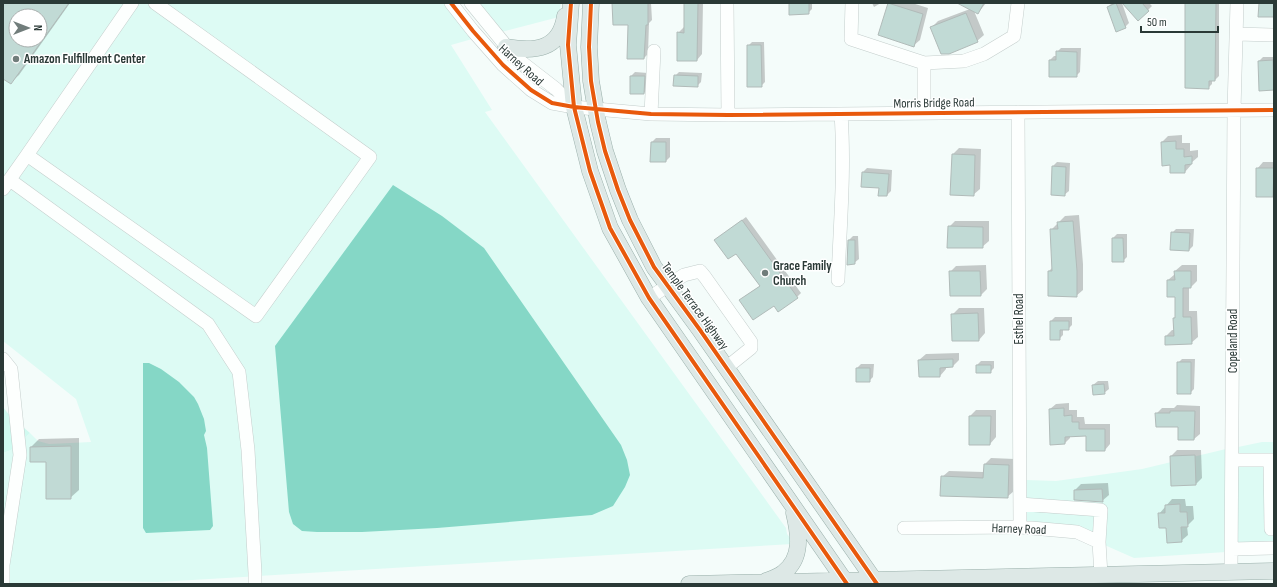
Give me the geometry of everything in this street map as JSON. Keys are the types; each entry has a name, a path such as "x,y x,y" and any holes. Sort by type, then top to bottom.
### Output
{"main road":[{"path":"506,47 524,50 538,49 549,44 559,35 564,26 568,3"},
{"path":"571,3 568,46 574,107 590,171 610,228 648,298 846,582"},
{"name":"Temple Terrace Highway","path":"591,3 589,47 591,81 605,152 630,220 654,267 876,582"},
{"path":"763,582 782,574 792,564 797,553 799,545 798,533 791,504"},
{"path":"689,584 763,582 876,582 1274,571"},
{"path":"1220,584 1226,580 1231,572"}],"street":[{"path":"132,3 6,185 208,324 239,372 248,450 255,584"},
{"path":"27,155 256,316 370,157 155,3"},
{"name":"Harney Road","path":"451,3 503,65 531,90 552,103 574,107 596,108"},
{"name":"Harney Road","path":"471,3 516,58 556,89 574,107"},
{"path":"727,3 728,115"},
{"path":"852,3 851,39 924,63 964,61 984,54 1014,36 1018,3"},
{"name":"Copeland Road","path":"1231,572 1234,110 1238,3"},
{"path":"1237,34 1274,35"},
{"path":"651,114 654,51"},
{"path":"924,63 924,113"},
{"name":"Morris Bridge Road","path":"596,108 651,114 728,115 1274,110"},
{"name":"Esthel Road","path":"1018,112 1020,527"},
{"path":"838,280 843,186 841,114"},
{"path":"648,298 684,275 700,271 751,342 750,348 726,368"},
{"path":"3,359 11,369 20,455 3,565 4,584"},
{"path":"1232,460 1272,460 1271,529 1274,529"},
{"path":"1020,504 1102,510 1099,542 1102,575"},
{"name":"Harney Road","path":"904,528 1020,527 1077,532 1099,542"},
{"path":"1232,548 1274,548"}],"shaded area":[{"path":"3,3 444,3 472,39 451,45 492,110 485,112 786,528 787,534 793,541 793,544 158,582 103,581 3,584 3,453 11,450 30,433 38,441 49,444 91,442 76,399 3,341"},
{"path":"479,3 561,3 559,17 501,32"},
{"path":"393,185 442,216 484,248 621,445 627,460 630,475 625,487 613,506 592,515 437,528 362,532 317,532 302,531 293,524 289,512 275,346"},
{"path":"143,363 149,363 161,369 179,382 194,397 198,404 204,419 206,431 204,435 207,448 213,526 210,530 146,533 143,528"},
{"path":"3,407 10,416 30,433 11,450 3,453"},
{"path":"1262,442 1274,442 1274,542 1238,543 1238,447"},
{"path":"1226,449 1226,552 1134,558 1100,543 1026,522 1026,480 1056,481 1142,469"}],"building":[{"name":"Amazon Fulfillment Center","path":"3,3 69,3 48,32 48,8 8,8 8,48 37,48 11,84 3,79"},
{"path":"612,3 648,3 648,25 646,25 644,59 627,59 628,25 613,25"},
{"path":"684,3 698,3 697,61 677,61 677,32 684,33"},
{"path":"789,3 809,3 809,14 789,15"},
{"path":"888,3 923,14 914,47 878,35"},
{"path":"957,3 984,3 978,14"},
{"path":"1116,3 1126,28 1116,32 1107,7"},
{"path":"1122,3 1142,3 1149,11 1138,21"},
{"path":"1185,3 1216,3 1215,81 1209,81 1209,89 1185,88"},
{"path":"1259,3 1274,3 1274,17 1258,17"},
{"path":"966,13 978,42 949,54 941,54 930,27"},
{"path":"747,45 761,45 762,87 747,87"},
{"path":"1056,51 1077,52 1077,77 1049,77 1049,60 1056,60"},
{"path":"1273,60 1274,90 1259,91 1258,61"},
{"path":"674,75 698,76 698,87 673,86"},
{"path":"630,76 645,76 644,94 630,94"},
{"path":"1176,141 1176,149 1184,149 1184,157 1192,156 1192,164 1185,165 1185,173 1170,173 1170,165 1162,166 1161,142"},
{"path":"651,142 666,142 666,162 650,162"},
{"path":"952,154 975,155 974,196 950,195"},
{"path":"1052,166 1066,167 1065,196 1051,195"},
{"path":"1256,168 1274,168 1273,197 1256,197"},
{"path":"862,172 889,174 887,196 878,196 879,188 861,187"},
{"name":"Grace Family Church","path":"742,220 798,298 778,312 774,306 753,320 739,300 760,286 736,254 728,259 714,240"},
{"path":"1073,221 1077,271 1077,297 1048,296 1048,271 1052,271 1050,229 1058,229 1057,222"},
{"path":"948,226 983,227 983,248 947,248"},
{"path":"1171,232 1190,233 1189,251 1170,250"},
{"path":"1112,238 1123,238 1124,262 1112,262"},
{"path":"848,240 855,240 855,264 847,265"},
{"path":"949,271 980,271 981,296 950,296"},
{"path":"1174,271 1191,271 1191,288 1183,288 1183,317 1191,317 1192,344 1165,345 1165,336 1174,336 1173,318 1175,318 1175,297 1167,297 1167,280 1175,280"},
{"path":"978,313 979,341 952,341 951,314"},
{"path":"1050,321 1069,321 1069,330 1060,330 1060,340 1050,340"},
{"path":"953,359 953,367 940,368 940,377 919,377 918,360"},
{"path":"1177,362 1191,362 1191,394 1177,394"},
{"path":"976,365 991,365 991,373 976,373"},
{"path":"856,368 870,368 870,382 856,382"},
{"path":"1104,384 1105,394 1093,395 1092,385"},
{"path":"1064,408 1064,416 1072,415 1072,422 1079,422 1079,429 1105,429 1105,451 1086,451 1086,436 1065,437 1065,444 1050,445 1049,409"},
{"path":"1170,411 1195,411 1194,440 1178,440 1178,427 1156,427 1155,413 1170,413"},
{"path":"969,416 991,416 990,445 969,445"},
{"path":"71,446 71,499 46,499 46,462 30,462 30,447"},
{"path":"1195,455 1196,485 1171,486 1170,456"},
{"path":"984,464 1009,465 1008,498 940,496 941,476 983,478"},
{"path":"1102,489 1103,502 1074,500 1074,490"},
{"path":"1180,504 1180,512 1187,512 1188,527 1181,527 1182,542 1167,543 1166,528 1159,528 1158,513 1165,513 1165,505"}],"cycle path":[{"path":"451,3 503,65 531,90 552,103 574,107 651,114 728,115 1274,110"},
{"path":"571,3 568,45 574,107 590,171 610,228 649,298 847,584"},
{"path":"591,3 589,47 591,81 598,122 605,151 630,220 654,267 700,330 877,584"}],"place":[{"name":"Amazon Fulfillment Center","path":"16,59"},
{"name":"Grace Family Church","path":"765,273"}]}
